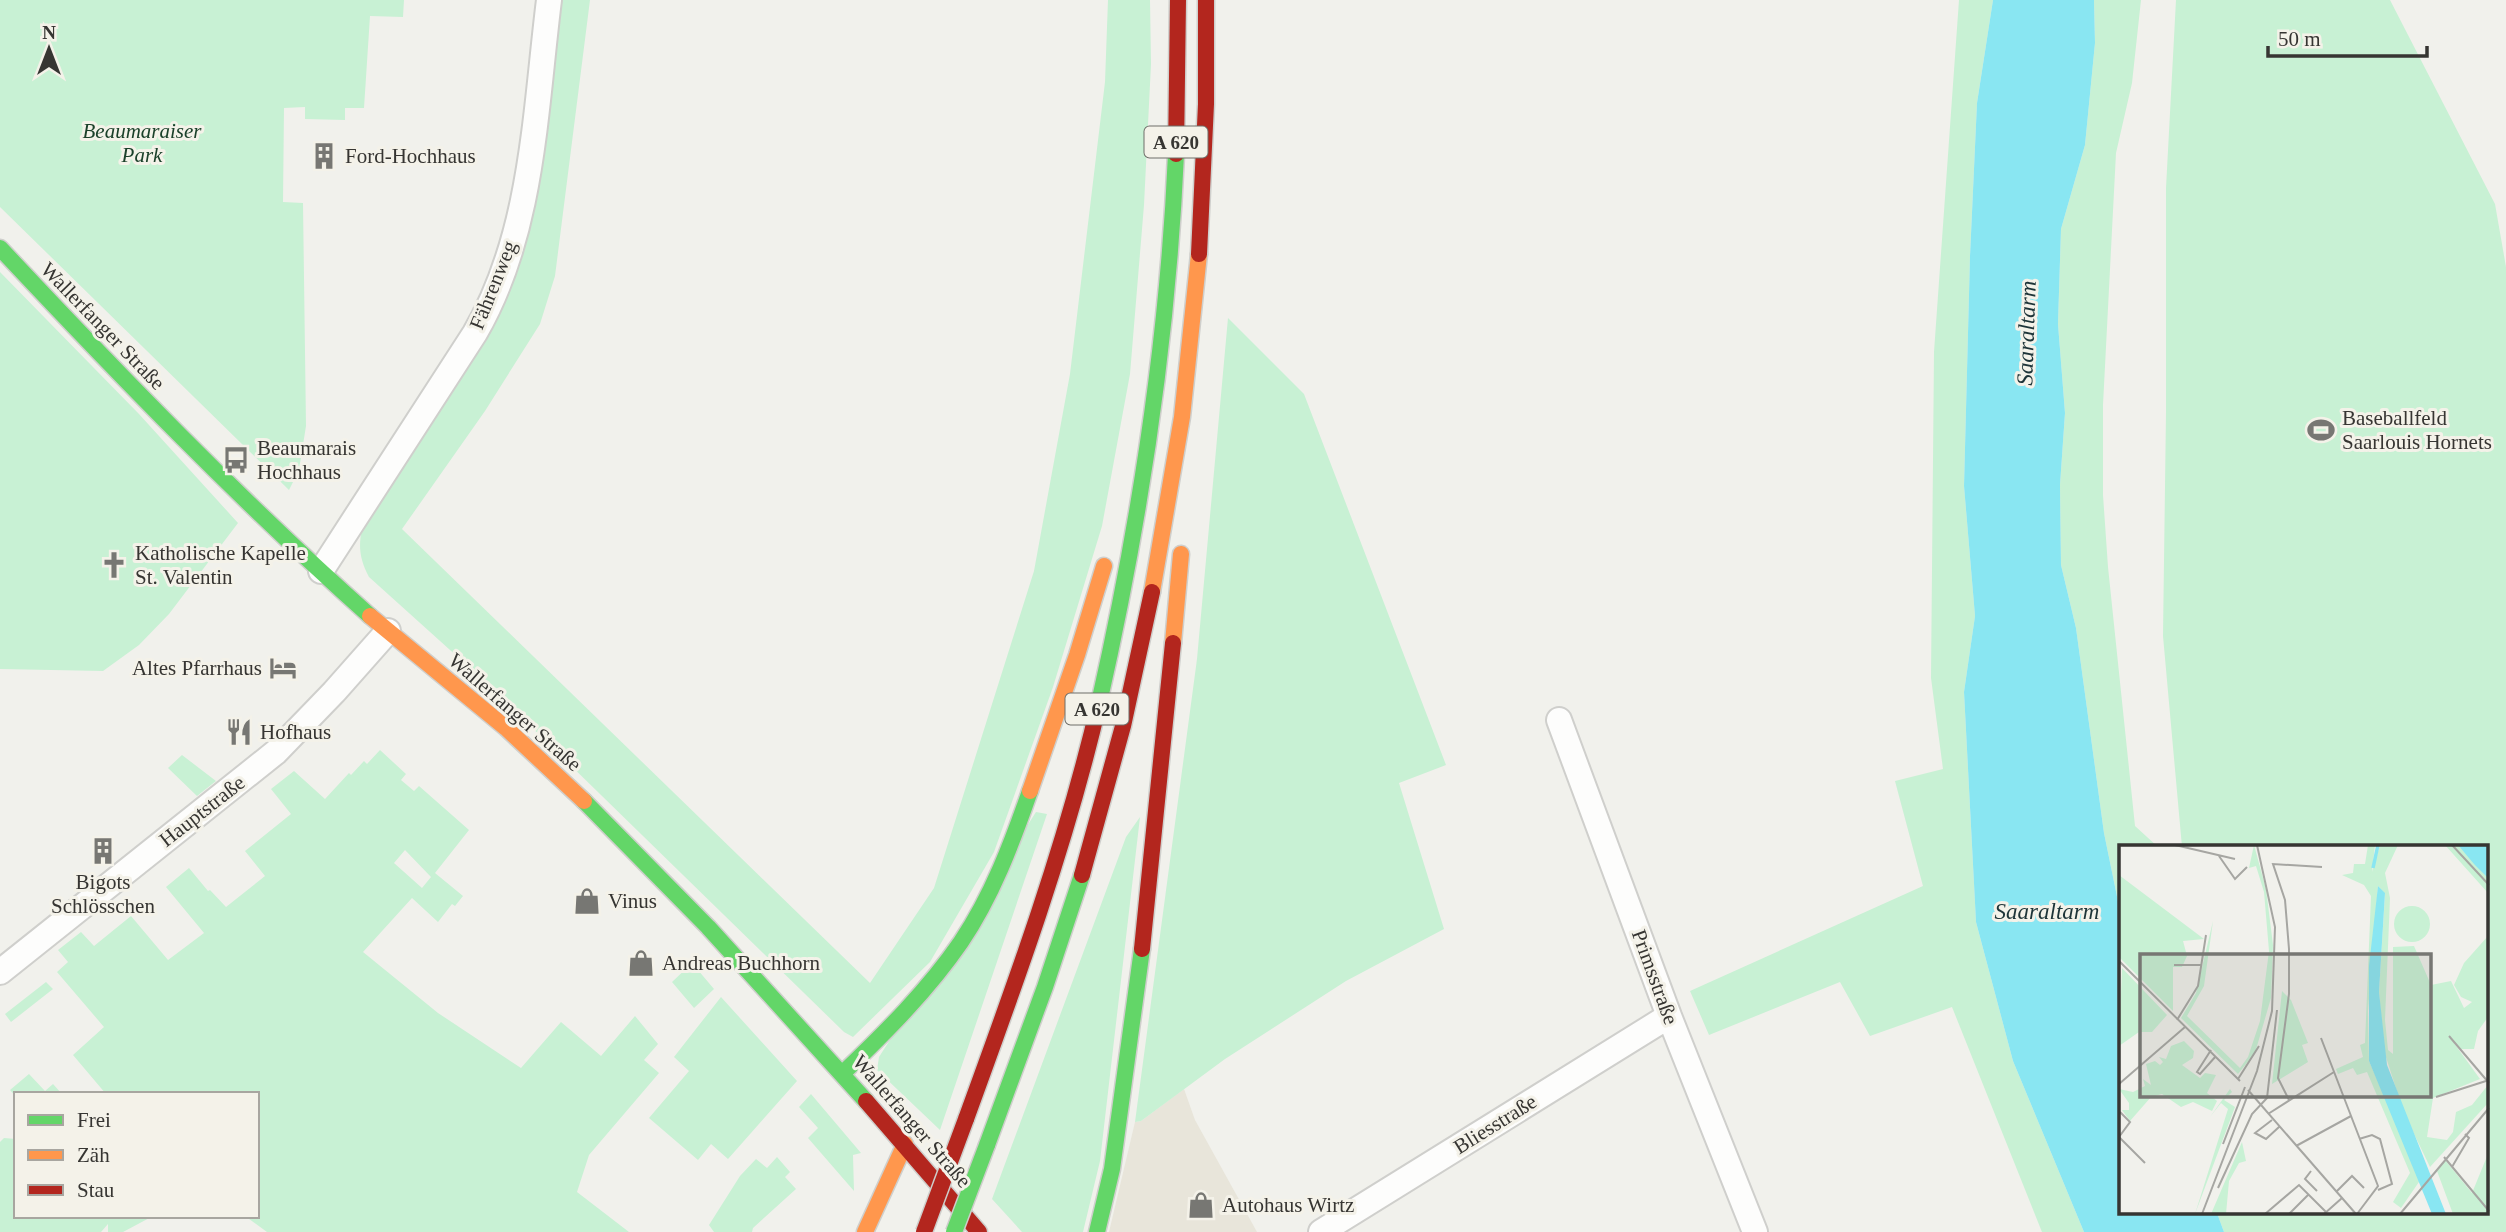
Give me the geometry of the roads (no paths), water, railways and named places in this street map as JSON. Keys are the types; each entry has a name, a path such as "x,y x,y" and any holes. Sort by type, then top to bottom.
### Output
{"main road":[{"name":"A 620","path":"924,1232 1046,894 1089,744 1123,594 1160,369 1177,126 1178,0"},
{"name":"A 620","path":"954,1232 1037,1013 1070,911 1113,762 1152,598 1188,373 1206,126 1206,0"},
{"name":"Wallerfanger Straße","path":"0,248 176,432 272,525 388,631 530,750 612,829 843,1073 979,1232"},
{"path":"1127,470 1167,284"},
{"path":"1182,506 1188,373"},
{"path":"1097,1232 1112,1169 1140,965 1167,726 1180,585 1181,532"},
{"path":"843,1073 915,1000 946,964 972,924 998,871 1029,795 1093,608 1109,545"},
{"path":"865,1232 905,1144"}],"street":[{"name":"Fährenweg","path":"321,570 475,333 488,311 502,276 519,220 530,164 549,0"},
{"name":"Hauptstraße","path":"0,972 276,752 388,631"},
{"name":"Primsstraße","path":"1559,720 1669,1016 1755,1232"},
{"name":"Bliesstraße","path":"1321,1232 1669,1016"}],"water":[{"name":"Saaraltarm","path":"1993,0 2094,0 2095,43 2085,145 2061,229 2058,324 2065,413 2060,485 2061,565 2076,628 2104,833 2119,906 2119,1214 2217,1214 2224,1232 2084,1232 2013,1061 1976,922 1964,692 1975,616 1964,486 1977,103"}],"place":[{"name":"Ford-Hochhaus","path":"324,156"},
{"name":"Baseballfeld Saarlouis Hornets","path":"2321,430"},
{"name":"Beaumarais Hochhaus","path":"236,460"},
{"name":"Katholische Kapelle St. Valentin","path":"114,565"},
{"name":"Altes Pfarrhaus","path":"283,668"},
{"name":"Hofhaus","path":"239,732"},
{"name":"Bigots Schlösschen","path":"103,851"},
{"name":"Vinus","path":"587,901"},
{"name":"Andreas Buchhorn","path":"641,963"},
{"name":"Autohaus Wirtz","path":"1201,1205"}],"park label":[{"name":"Beaumaraiser Park","path":"142,143"}]}
